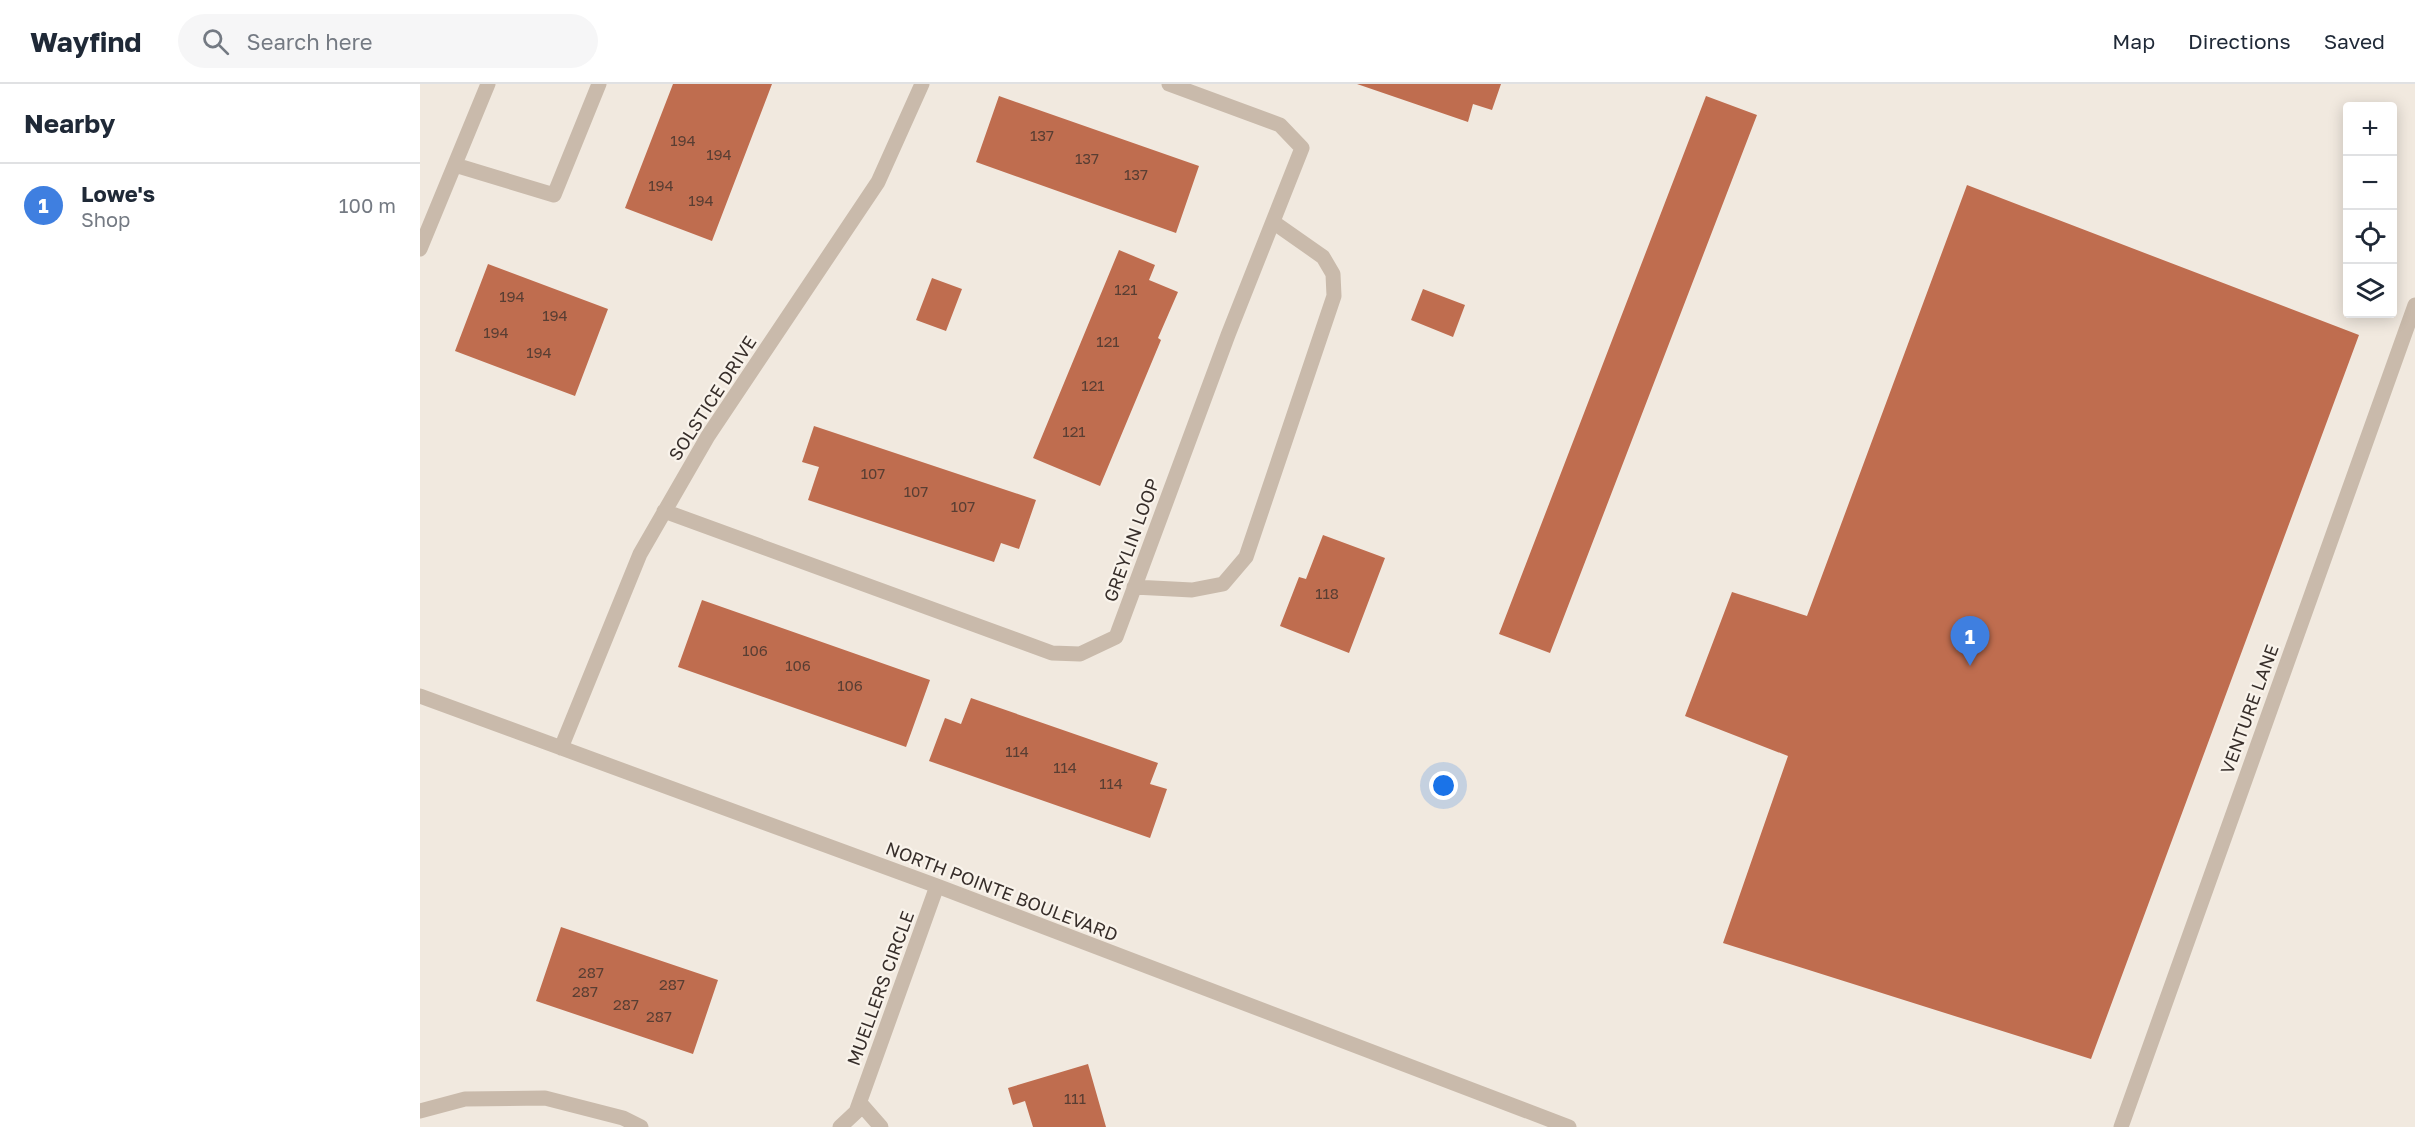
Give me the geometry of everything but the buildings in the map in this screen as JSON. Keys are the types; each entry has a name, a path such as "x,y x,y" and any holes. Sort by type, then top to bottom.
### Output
{"street":[{"path":"420,249 488,84"},
{"path":"455,165 554,195 599,84"},
{"name":"SOLSTICE DRIVE","path":"561,748 640,554 708,436 878,182 922,84"},
{"name":"GREYLIN LOOP","path":"664,511 1052,653 1080,654 1116,637 1302,148 1280,125 1168,84"},
{"path":"1134,587 1192,590 1223,584 1246,557 1334,296 1333,274 1323,256 1273,222"},
{"name":"VENTURE LANE","path":"2121,1127 2415,304"},
{"name":"NORTH POINTE BOULEVARD","path":"420,696 937,886 1569,1127"},
{"name":"MUELLERS CIRCLE","path":"840,1127 856,1112 860,1103 937,886"},
{"path":"420,1112 465,1099 545,1098 623,1118 641,1127"},
{"path":"860,1103 881,1127"}],"place":[{"name":"Lowe's","path":"1970,666"}]}
